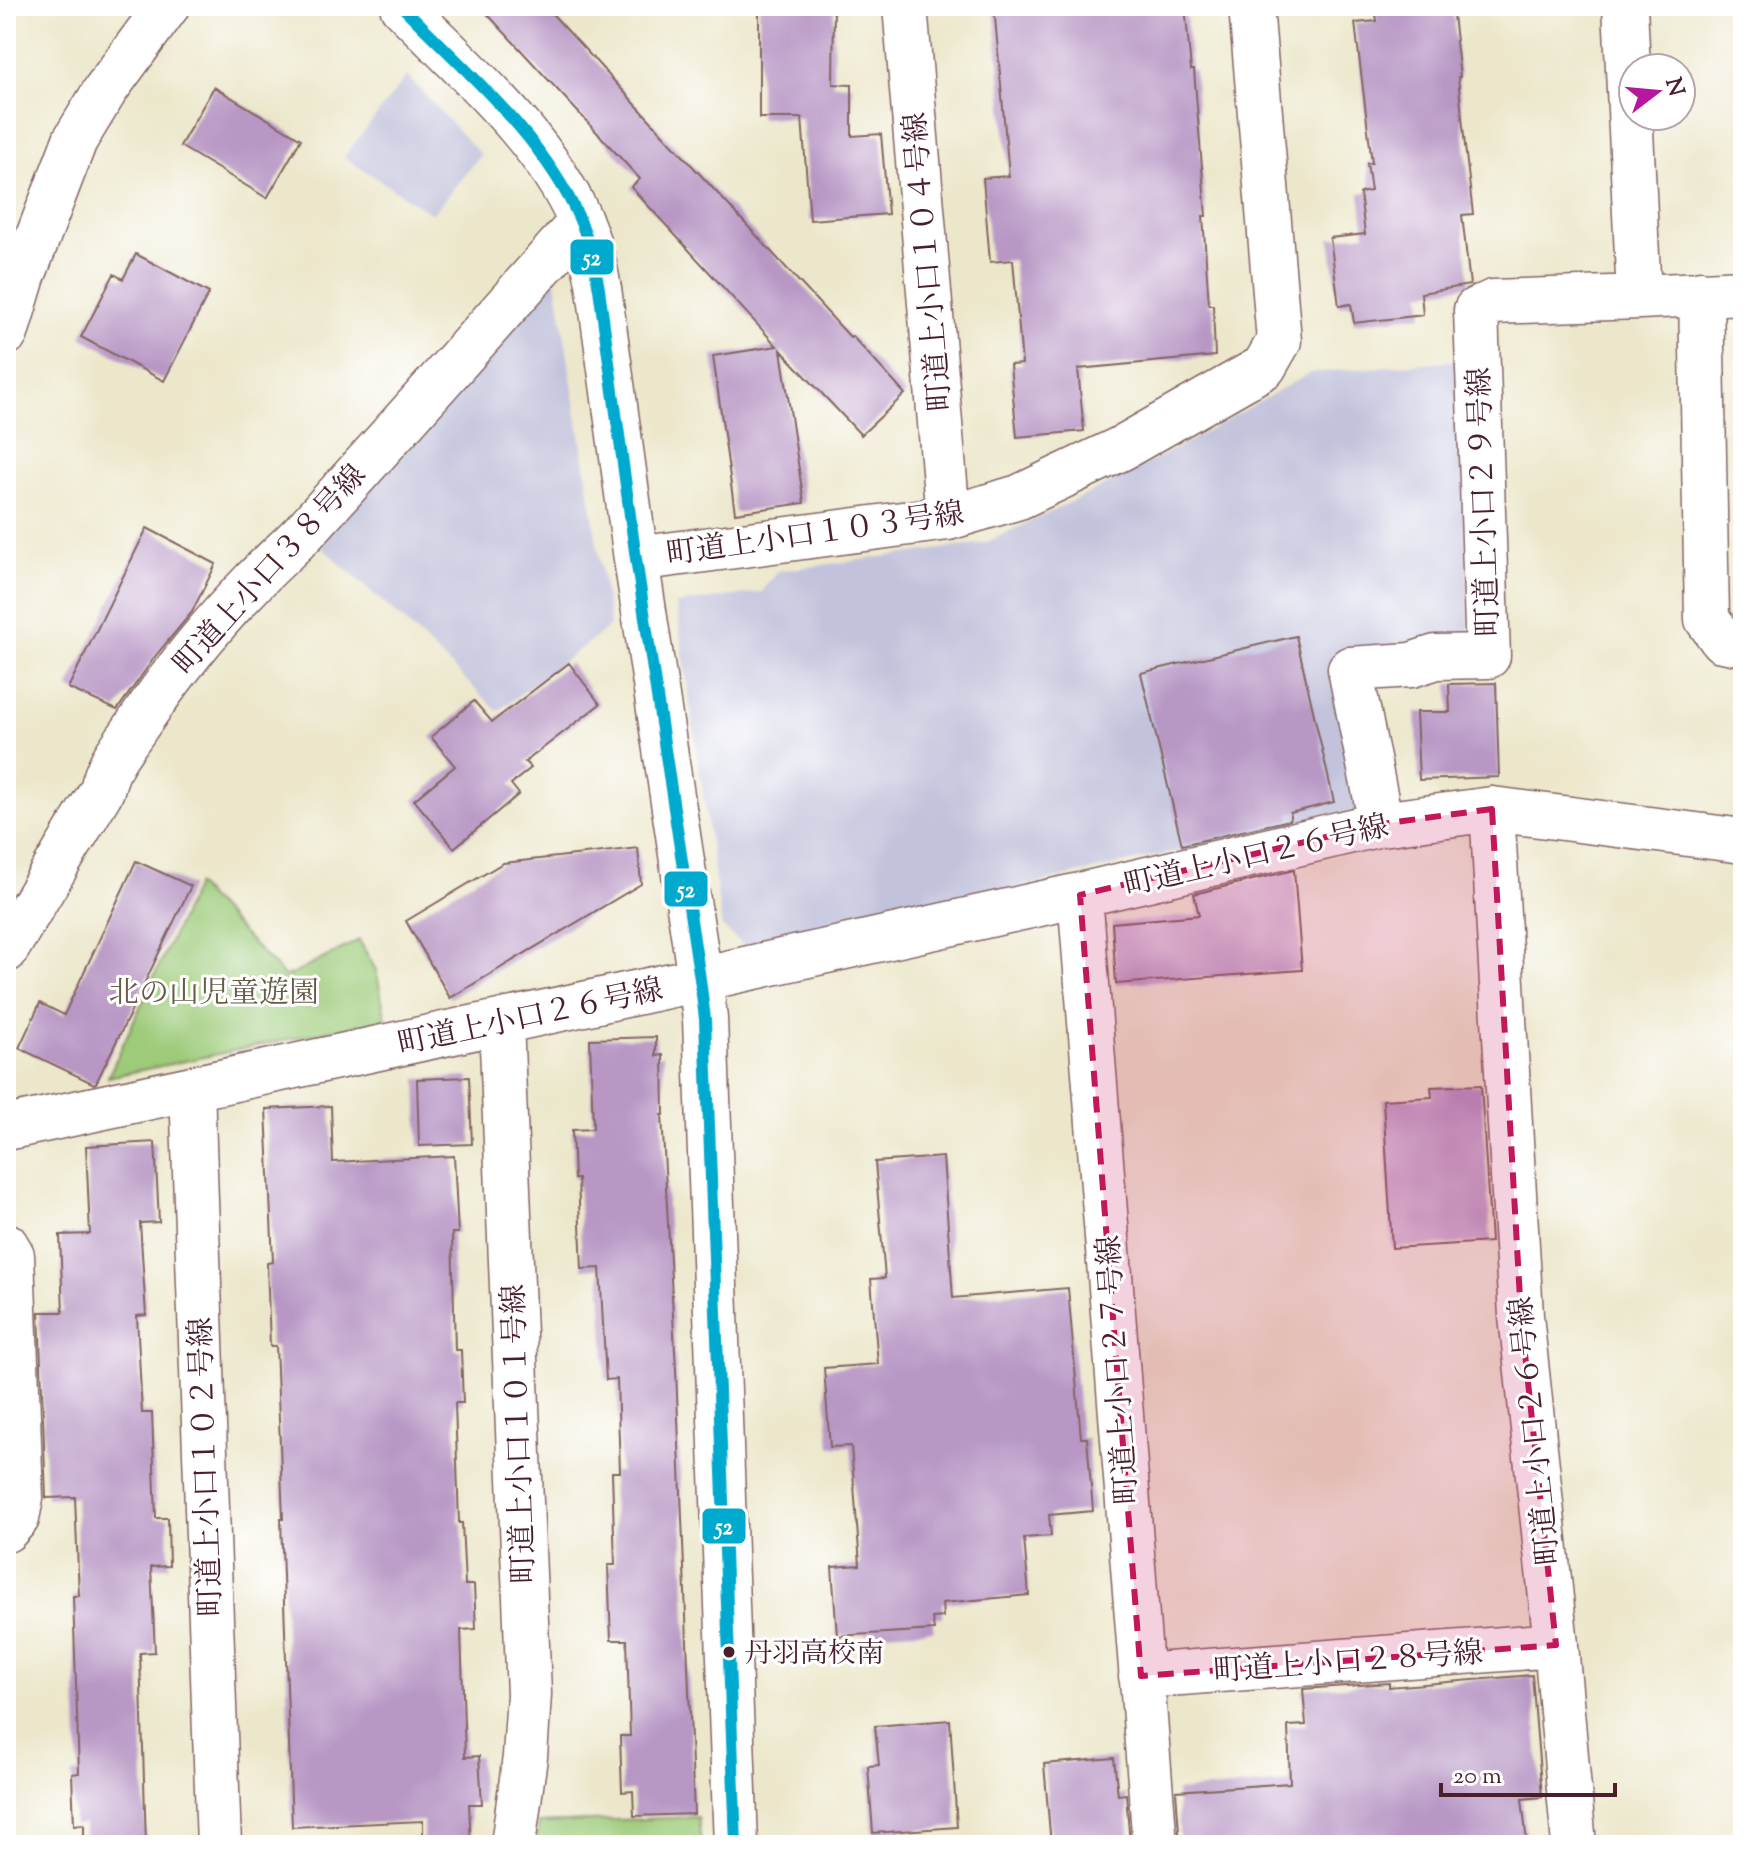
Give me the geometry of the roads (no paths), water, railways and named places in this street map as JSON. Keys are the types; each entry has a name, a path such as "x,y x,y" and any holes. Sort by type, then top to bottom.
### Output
{"street":[{"path":"6,333 23,276 75,140 106,89 167,6"},
{"path":"402,6 526,134 565,190 581,222 599,289 705,1019 736,1845"},
{"name":"町道上小口１０４号線","path":"905,6 948,518"},
{"name":"町道上小口１０３号線","path":"636,559 948,518 1019,497 1120,449 1264,367 1279,341 1251,6"},
{"path":"1625,6 1639,297 1722,293 1707,619 1722,640 1743,644"},
{"name":"町道上小口３８号線","path":"8,934 102,790 106,772 123,742 193,650 252,583 304,532 581,222"},
{"name":"町道上小口２９号線","path":"1381,824 1350,669 1411,665 1436,657 1488,656 1476,310 1493,302 1639,297"},
{"path":"1492,809 1743,841"},
{"name":"町道上小口２６号線","path":"6,1128 1080,895 1381,824 1492,809 1521,1316 1574,1845"},
{"name":"町道上小口２７号線","path":"1080,895 1155,1845"},
{"name":"町道上小口１０１号線","path":"501,1022 529,1694 525,1757 513,1845"},
{"name":"町道上小口１０２号線","path":"192,1088 219,1845"},
{"path":"6,1245 12,1255 21,1498 17,1518 6,1530"},
{"name":"町道上小口２８号線","path":"1141,1676 1556,1645"}],"place":[{"name":"丹羽高校南","path":"729,1652"}],"park label":[{"name":"北の山児童遊園","path":"214,992"}]}
